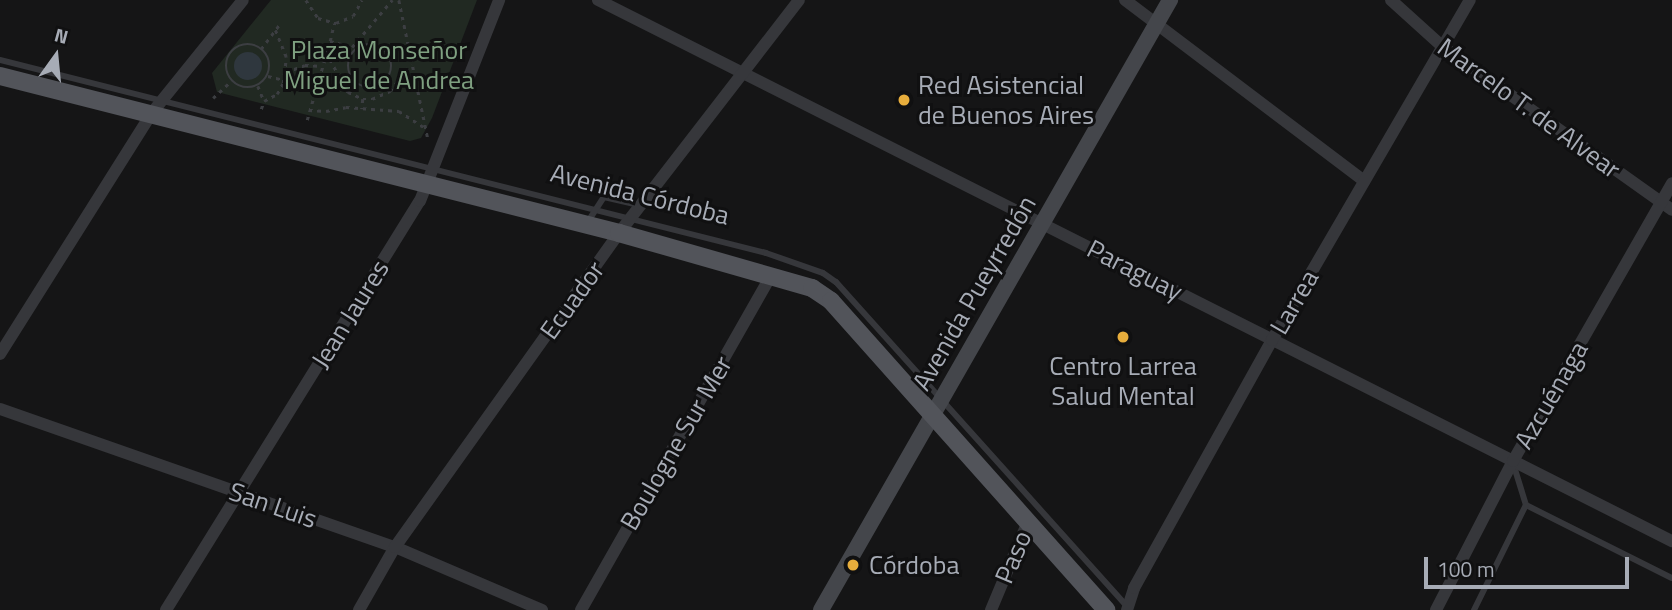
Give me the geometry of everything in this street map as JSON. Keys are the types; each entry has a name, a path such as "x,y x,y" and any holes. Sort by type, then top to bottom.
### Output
{"main road":[{"name":"Avenida Pueyrredón","path":"821,610 1170,0"},
{"name":"Avenida Córdoba","path":"0,76 151,114 432,176 625,226 812,288 831,300 937,407 1027,524 1106,610"}],"street":[{"path":"0,354 151,114 243,0"},
{"name":"Jean Jaures","path":"166,610 432,176 499,0"},
{"name":"Paraguay","path":"598,0 1672,541"},
{"name":"Ecuador","path":"359,610 395,547 640,205 799,0"},
{"path":"1125,0 1364,181"},
{"name":"Marcelo T. de Alvear","path":"1391,0 1443,47 1672,210"},
{"name":"Larrea","path":"1128,609 1134,588 1272,340 1470,0"},
{"name":"Azcuénaga","path":"1436,610 1513,461 1672,183"},
{"name":"Boulogne Sur Mer","path":"581,610 771,275"},
{"name":"San Luis","path":"0,409 395,547 542,610"},
{"name":"Paso","path":"991,610 1027,524"}],"lane":[{"name":"Avenida Córdoba","path":"0,60 163,100 432,176"},
{"path":"590,217 604,197 640,205"},
{"name":"Avenida Córdoba","path":"625,226 766,253 823,273 836,282 937,407 1035,505 1128,609"},
{"path":"1474,610 1526,505 1513,461"},
{"name":"Paso","path":"1027,524 1035,505"},
{"path":"1526,505 1672,578"}],"path":[{"path":"306,0 318,18 334,23 353,16 362,0"},
{"path":"330,41 352,47 392,0"},
{"path":"398,0 428,139"},
{"path":"307,120 334,23"},
{"path":"261,49 279,24"},
{"path":"261,109 264,101 276,94 286,72 282,43 275,30"},
{"path":"365,44 379,45 393,63 390,77 378,87 357,84 349,72 350,56 365,44"},
{"path":"244,45 261,49 270,63 268,76 258,86 245,88 232,80 226,66 231,52 244,45"},
{"path":"328,46 350,56"},
{"path":"326,52 348,92 363,99 372,99 390,91 412,61"},
{"path":"286,72 305,65 322,66"},
{"path":"268,76 284,80"},
{"path":"213,98 232,80"},
{"path":"258,86 264,101"},
{"path":"362,109 363,99"},
{"path":"309,110 326,111 346,107 399,110 427,129"}],"green space":[{"name":"Plaza Monseñor Miguel de Andrea","path":"271,0 477,0 432,118 421,138 410,141 217,92 212,73"}],"shaded area":[{"path":"248,52 258,56 262,66 258,76 248,80 238,76 234,66 238,56"}],"place":[{"name":"Red Asistencial de Buenos Aires","path":"904,100"},
{"name":"Centro Larrea Salud Mental","path":"1123,337"},
{"name":"Córdoba","path":"853,565"}]}
